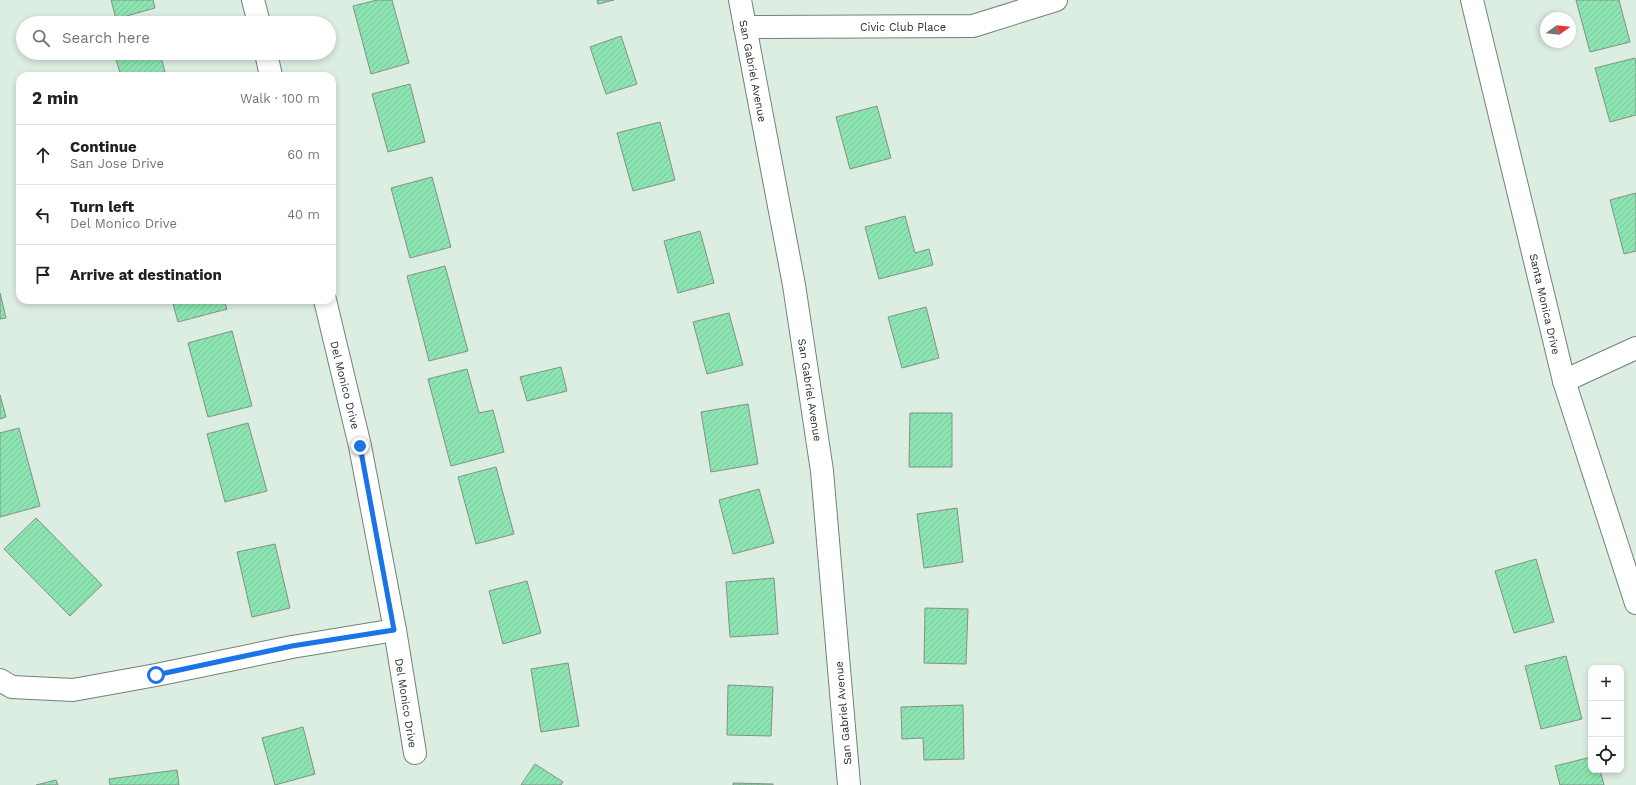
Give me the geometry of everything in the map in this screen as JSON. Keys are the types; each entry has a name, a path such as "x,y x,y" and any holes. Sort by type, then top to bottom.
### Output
{"street":[{"path":"253,0 257,16"},
{"name":"San Gabriel Avenue","path":"740,0 794,286 822,471 849,785"},
{"name":"Civic Club Place","path":"745,27 972,26 1056,0"},
{"name":"Santa Monica Drive","path":"1472,0 1564,381 1636,602"},
{"path":"268,60 270,72"},
{"name":"Del Monico Drive","path":"326,304 360,446 415,753"},
{"path":"1564,381 1636,348"},
{"path":"0,680 12,687 73,690 292,646 394,630"}],"building":[{"path":"111,0 153,0 155,8 127,16 115,16"},
{"path":"377,0 392,0 409,63 371,74 353,6"},
{"path":"597,0 614,0 598,4"},
{"path":"1576,0 1619,0 1630,42 1590,52"},
{"path":"621,36 637,84 606,94 590,47"},
{"path":"1635,58 1636,115 1610,122 1595,68"},
{"path":"116,60 162,60 165,72 120,72"},
{"path":"410,84 425,142 388,152 372,94"},
{"path":"877,106 891,158 850,169 836,117"},
{"path":"660,122 675,180 633,191 617,133"},
{"path":"432,177 451,247 410,258 391,188"},
{"path":"1636,193 1636,251 1624,254 1610,200"},
{"path":"905,216 915,253 929,249 933,265 879,279 865,227"},
{"path":"700,231 714,283 678,293 664,241"},
{"path":"445,266 468,351 429,361 407,276"},
{"path":"0,293 6,318 0,319"},
{"path":"173,304 225,304 227,309 178,322"},
{"path":"926,307 939,358 902,368 888,317"},
{"path":"729,313 743,365 707,374 693,322"},
{"path":"232,331 252,406 208,417 188,343"},
{"path":"561,367 567,391 527,401 520,377"},
{"path":"467,369 479,413 493,410 504,452 451,466 428,379"},
{"path":"0,395 6,417 0,419"},
{"path":"748,404 758,464 711,472 701,412"},
{"path":"910,413 952,413 952,467 909,467"},
{"path":"248,423 267,491 225,502 207,434"},
{"path":"19,428 40,506 0,517 0,433"},
{"path":"496,467 514,534 476,544 458,477"},
{"path":"759,489 774,543 733,554 719,500"},
{"path":"957,508 963,562 924,568 917,514"},
{"path":"36,518 102,585 70,616 4,549"},
{"path":"275,544 290,608 252,617 237,552"},
{"path":"1536,559 1554,622 1514,633 1495,571"},
{"path":"774,578 778,634 730,637 726,582"},
{"path":"527,581 541,633 503,644 489,591"},
{"path":"925,608 968,609 966,664 924,663"},
{"path":"1566,656 1582,719 1541,729 1525,666"},
{"path":"568,663 579,726 541,732 531,669"},
{"path":"728,685 773,687 771,736 727,735"},
{"path":"963,705 964,759 924,760 923,738 902,739 901,707"},
{"path":"303,727 315,774 275,785 262,738"},
{"path":"1588,758 1588,773 1601,773 1604,785 1560,785 1555,766"},
{"path":"535,764 563,782 561,785 521,785"},
{"path":"177,770 179,785 110,785 109,779"},
{"path":"56,780 58,785 36,785"},
{"path":"733,783 773,784 773,785 733,785"}],"route":[{"path":"156,675 292,646 394,630 360,446"}]}
